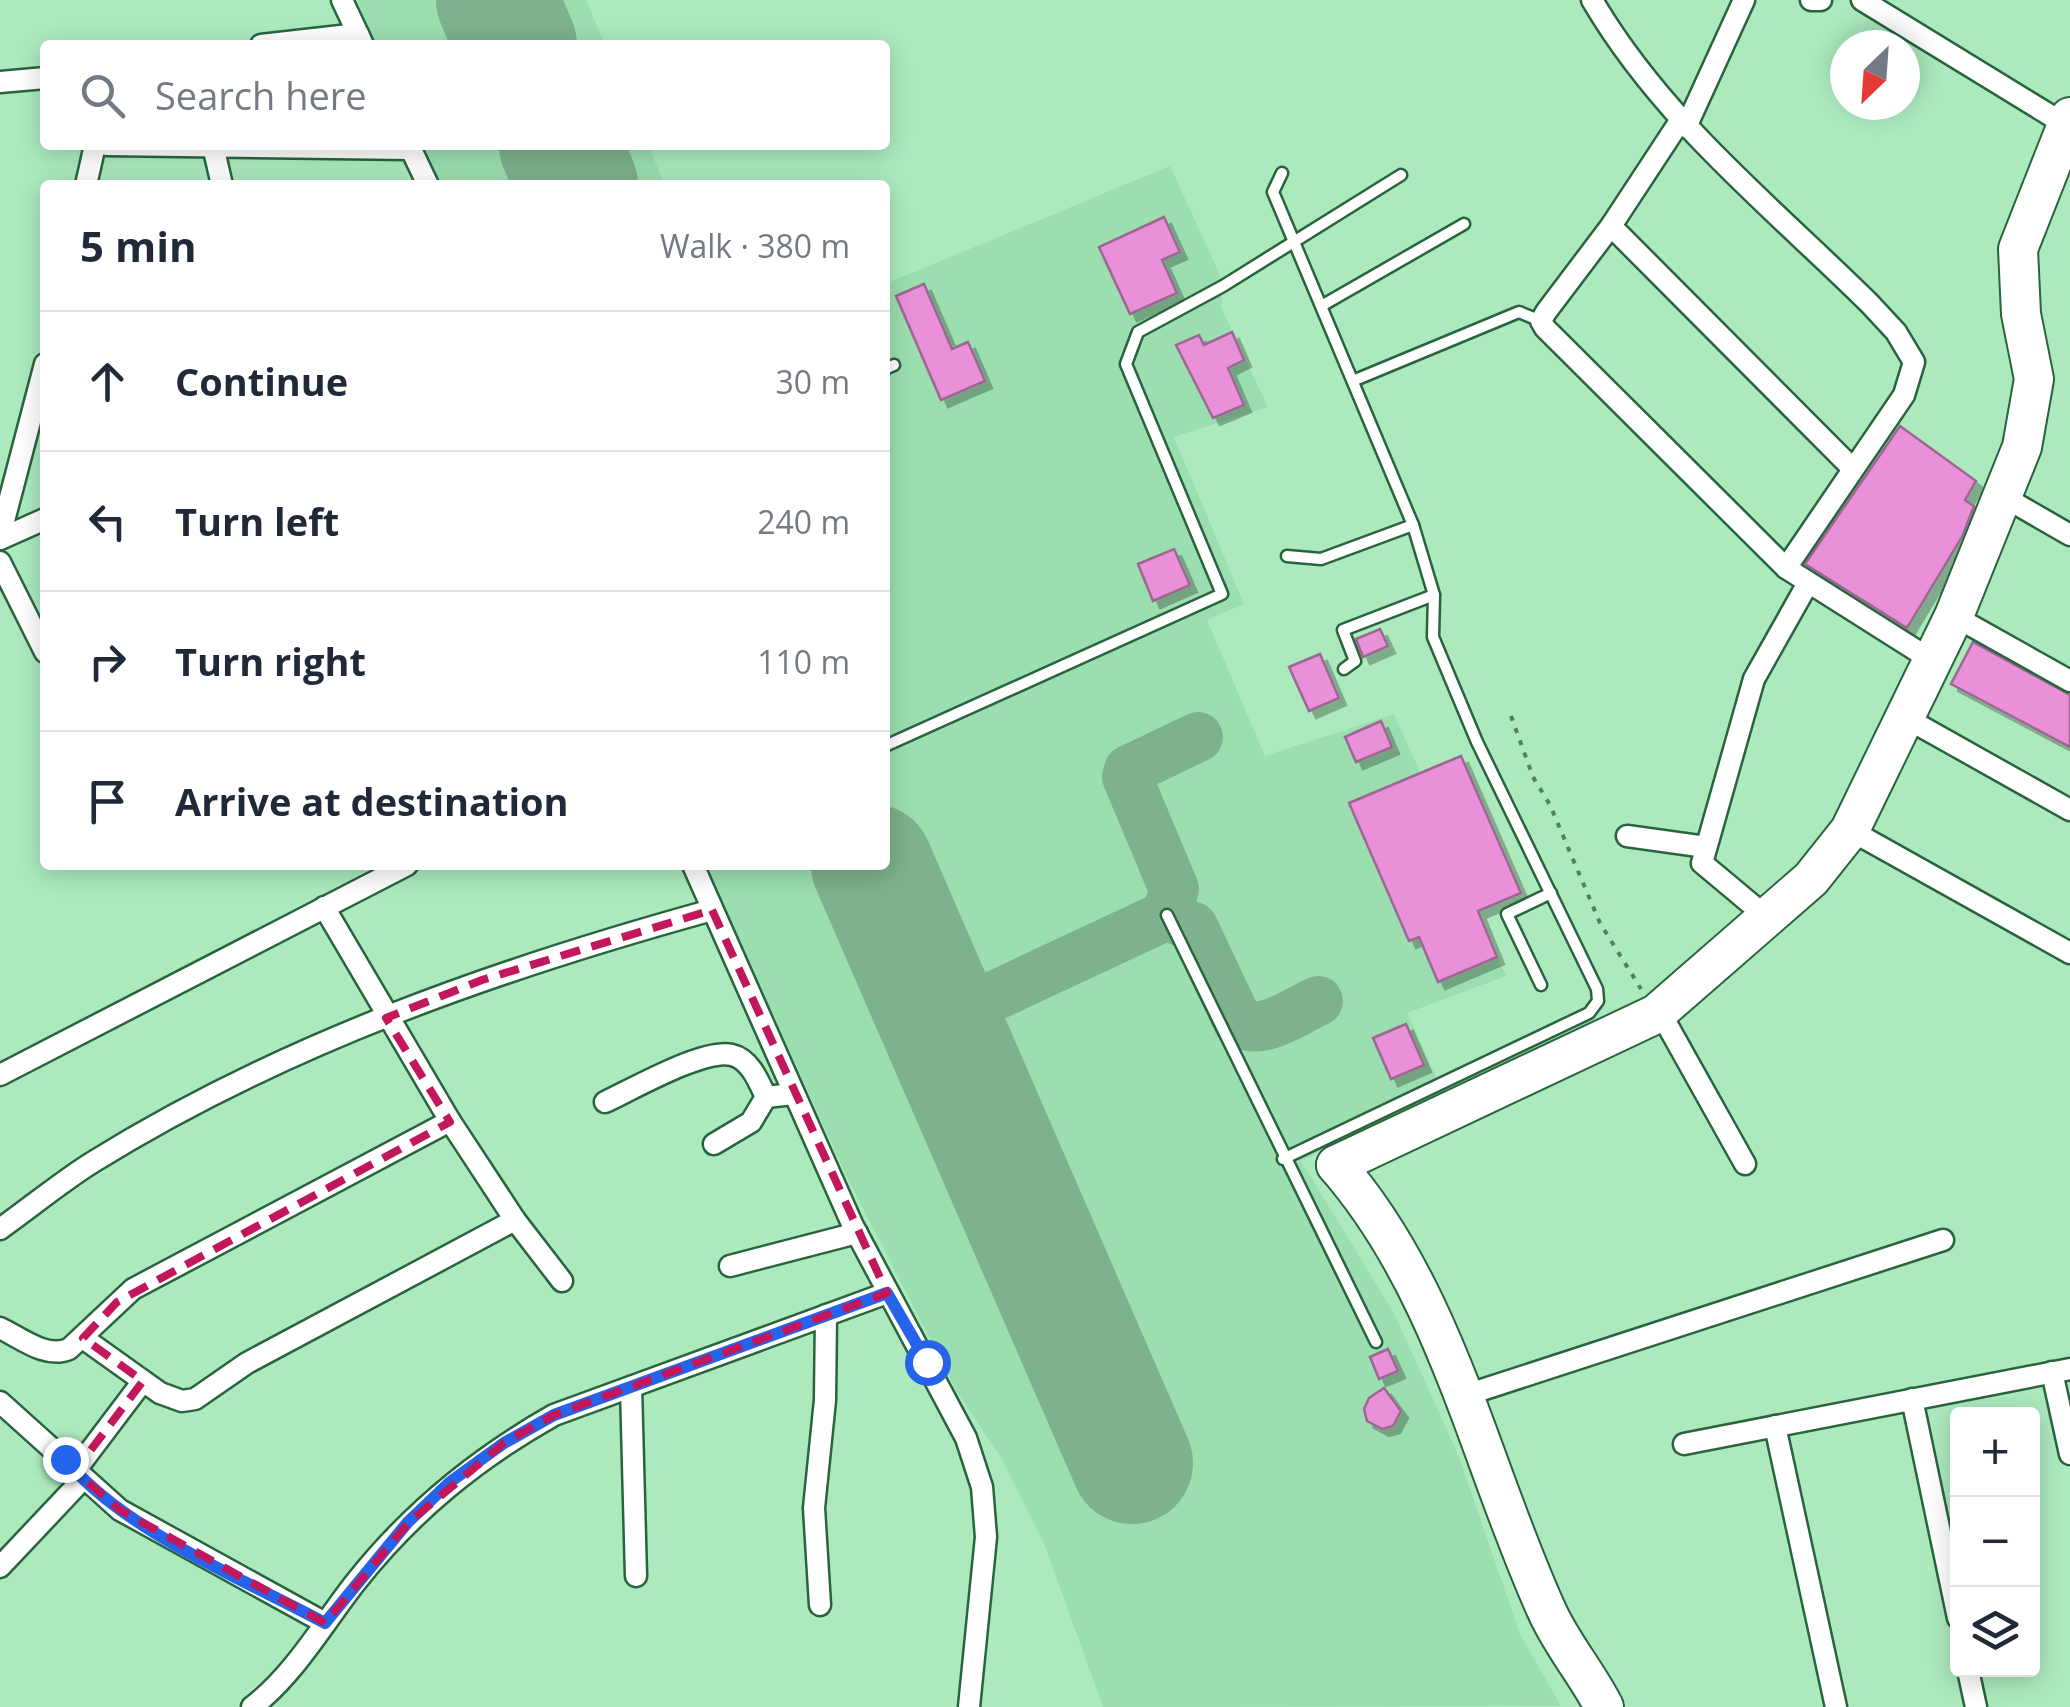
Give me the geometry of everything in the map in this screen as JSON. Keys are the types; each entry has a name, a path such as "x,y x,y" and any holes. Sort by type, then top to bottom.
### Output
{"highway":[{"path":"1578,1707 1528,1620 1408,1314 1333,1184 1336,1165 1455,1091 1658,1013 1811,879 1850,830 1954,616 2022,448 2034,380 2021,314 2018,250 2068,121"},
{"path":"1336,1165 1373,1214 1425,1304 1544,1608 1604,1707"}],"street":[{"path":"342,0 360,40"},
{"path":"1592,0 1636,72 1683,124 1870,304 1910,352 1914,371 1904,395 1786,568"},
{"path":"1744,0 1683,124 1541,321 1786,568 1933,661"},
{"path":"1811,0 1821,0"},
{"path":"1862,0 2068,121"},
{"path":"0,82 40,78"},
{"path":"87,180 94,150"},
{"path":"214,150 221,180"},
{"path":"411,150 426,180"},
{"path":"1611,226 1853,468"},
{"path":"0,538 40,383"},
{"path":"2004,498 2070,536"},
{"path":"0,538 40,521"},
{"path":"0,562 40,642"},
{"path":"1768,919 1702,863 1754,679 1808,584"},
{"path":"1954,616 2070,681"},
{"path":"1906,718 2070,810"},
{"path":"1850,830 2070,953"},
{"path":"1627,836 1706,847"},
{"path":"0,1074 397,870"},
{"path":"695,870 857,1233 966,1438 982,1487 986,1537 969,1707"},
{"path":"324,907 450,1121 515,1220 562,1281"},
{"path":"0,1229 93,1162 245,1079 500,974 712,910"},
{"path":"1658,1013 1745,1164"},
{"path":"605,1102 713,1054 734,1055 747,1064 766,1097"},
{"path":"766,1097 793,1094"},
{"path":"714,1144 751,1122 766,1097"},
{"path":"0,1328 57,1354 84,1338 133,1289 450,1121"},
{"path":"84,1338 143,1381 182,1401 195,1399 248,1364 515,1220"},
{"path":"730,1266 857,1233"},
{"path":"1463,1396 1942,1240"},
{"path":"252,1707 408,1522 450,1482 554,1415 887,1293"},
{"path":"820,1605 814,1508 825,1400 826,1315"},
{"path":"1684,1444 2061,1370 2070,1454"},
{"path":"0,1566 78,1476 143,1381"},
{"path":"631,1388 636,1576"},
{"path":"1912,1398 1952,1587"},
{"path":"0,1402 120,1510 325,1623"},
{"path":"1774,1426 1836,1707"},
{"path":"1970,1677 1976,1707"}],"lane":[{"path":"1282,173 1273,192 1291,244 1356,380 1412,525 1434,596 1433,636 1477,742 1597,989 1598,1002 1589,1013 1455,1091 1283,1159"},
{"path":"890,744 1222,594 1126,364 1138,332 1291,244 1402,174"},
{"path":"1323,305 1464,224"},
{"path":"1356,380 1520,312 1541,321"},
{"path":"1287,556 1321,559 1412,525"},
{"path":"1344,669 1355,661 1343,630 1434,596"},
{"path":"1541,985 1507,914 1551,893"},
{"path":"1167,915 1283,1159 1376,1342"}],"path":[{"path":"1511,716 1533,776 1550,805 1600,924 1658,1013"}],"highlighted area":[{"path":"712,910 887,1293 554,1415 504,1443 408,1523 325,1623 120,1510 75,1471 143,1381 83,1338 117,1302 450,1122 386,1018 482,980"}],"shaded area":[{"path":"357,0 586,0 603,40 374,40"},
{"path":"422,150 650,150 663,180 436,180"},
{"path":"1170,166 1216,266 1223,286 1221,307 1268,407 1174,437 1244,604 1207,620 1265,756 1394,714 1420,772 1461,756 1521,893 1477,912 1506,976 1407,1013 1445,1096 1301,1161 1394,1313 1458,1454 1520,1634 1561,1706 1103,1707 1045,1546 1000,1456 958,1394 846,1175 707,870 890,870 890,282"}],"building":[{"path":"1164,217 1180,252 1162,260 1177,293 1130,314 1099,247"},
{"path":"924,284 952,349 968,342 985,381 941,400 896,296"},
{"path":"1232,332 1244,360 1228,368 1244,405 1213,418 1176,345 1199,335 1204,345"},
{"path":"1900,426 1976,481 1965,500 1974,506 1962,537 1907,628 1805,564"},
{"path":"1174,549 1190,585 1153,601 1138,564"},
{"path":"1380,629 1388,646 1363,657 1356,639"},
{"path":"1973,642 2070,695 2070,747 1951,684"},
{"path":"1320,654 1339,698 1309,711 1289,667"},
{"path":"1381,721 1392,747 1356,762 1345,737"},
{"path":"1461,756 1521,893 1478,911 1497,957 1438,982 1419,937 1409,941 1349,803"},
{"path":"1406,1024 1424,1065 1391,1079 1373,1038"},
{"path":"1388,1349 1398,1371 1379,1379 1370,1357"},
{"path":"1384,1388 1401,1411 1393,1426 1382,1429 1367,1421 1364,1409 1369,1398"}],"taxiway":[{"path":"1167,915 1174,889 1127,777 1129,770 1198,737"},
{"path":"955,1057 962,1032 979,1003 1167,915 1193,927 1238,1022 1247,1026 1268,1025 1318,1001"},
{"path":"924,984 953,998 979,1003"}],"runway":[{"path":"497,0 514,40"},
{"path":"562,150 575,180"},
{"path":"874,870 1132,1463"}],"route":[{"path":"65,1459 82,1480 120,1510 325,1623 408,1522 450,1482 504,1443 554,1415 887,1293 927,1362"}]}
